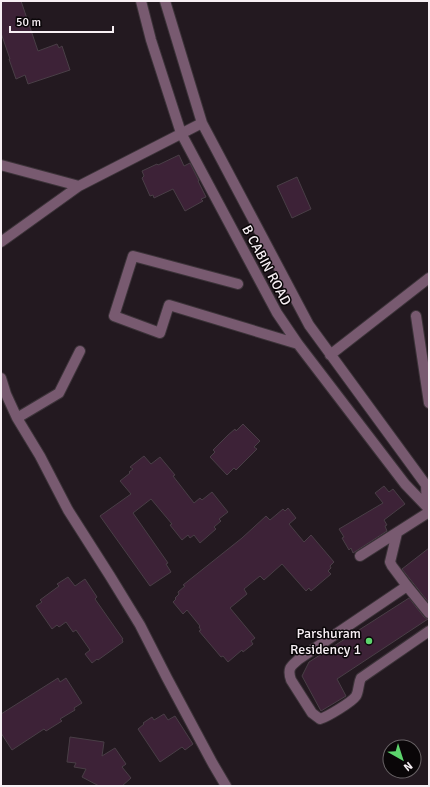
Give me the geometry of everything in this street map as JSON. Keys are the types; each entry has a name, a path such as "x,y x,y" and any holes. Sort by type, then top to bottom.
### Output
{"street":[{"name":"B CABIN ROAD","path":"141,1 151,40 181,133 277,313 298,344 405,484 428,509"},
{"path":"164,1 202,123 309,325 426,485 428,509 397,533 360,556"},
{"path":"1,242 79,186 202,123"},
{"path":"1,165 79,186"},
{"path":"238,284 133,256 114,316 160,333 169,305 298,344"},
{"path":"330,355 429,278"},
{"path":"416,316 429,402"},
{"path":"17,418 59,392 80,351"},
{"path":"1,378 3,398 40,456 68,510 140,625 226,786"},
{"path":"397,533 390,562 394,570 429,613"},
{"path":"407,586 300,659 289,669 291,680 312,713 320,719 326,717 353,699 357,693 359,682 362,678 429,631"}],"building":[{"path":"1,1 21,1 38,51 57,44 59,48 62,46 70,70 28,84 25,75 16,79 1,33"},
{"path":"179,155 184,166 190,163 206,197 201,199 203,201 185,211 173,189 154,198 153,195 150,196 142,178 144,176 142,171"},
{"path":"297,177 311,209 292,218 277,186"},
{"path":"243,424 260,441 254,447 257,449 236,470 234,468 227,475 210,457 215,452 213,450 228,435 235,429 236,431"},
{"path":"144,456 151,464 160,457 175,475 173,476 194,503 200,498 202,500 212,492 228,512 219,519 221,521 214,527 216,529 200,543 194,535 190,538 188,535 182,540 170,525 172,524 151,499 133,513 168,563 166,564 171,572 150,586 100,516 131,494 120,481 133,469 130,467"},
{"path":"384,486 389,492 393,489 405,504 384,520 387,525 385,526 387,531 353,553 351,548 349,550 342,538 344,537 339,529 383,503 375,493"},
{"path":"288,508 296,518 289,524 304,542 311,535 334,562 328,571 331,574 311,591 309,588 306,591 282,564 264,580 260,576 244,589 247,594 230,608 255,638 251,641 253,644 243,652 242,650 228,662 223,656 221,657 199,631 201,630 199,627 200,626 187,610 183,614 173,602 179,594 178,592 185,586 183,585 242,538 266,516 270,520 283,509 285,511"},
{"path":"429,548 429,603 402,569"},
{"path":"68,577 75,586 85,579 97,597 95,599 123,639 123,642 92,663 85,654 90,650 76,630 73,632 66,622 59,627 57,625 52,629 36,606 42,602 40,600 59,586 57,584"},
{"name":"Parshuram Residency 1","path":"409,598 424,617 428,619 337,679 346,696 321,711 302,676 309,662"},
{"path":"58,678 60,682 66,678 82,703 74,708 75,710 60,719 62,721 46,731 44,729 12,750 1,733 1,714"},
{"path":"164,714 168,720 175,716 193,744 185,750 182,747 160,762 138,729 144,724 143,723 152,717 154,720"},
{"path":"70,737 104,742 102,756 115,748 126,764 122,767 131,778 122,786 99,786 82,777 86,769 74,767 76,763 67,762"}],"place":[{"name":"Parshuram Residency 1","path":"369,641"}]}
